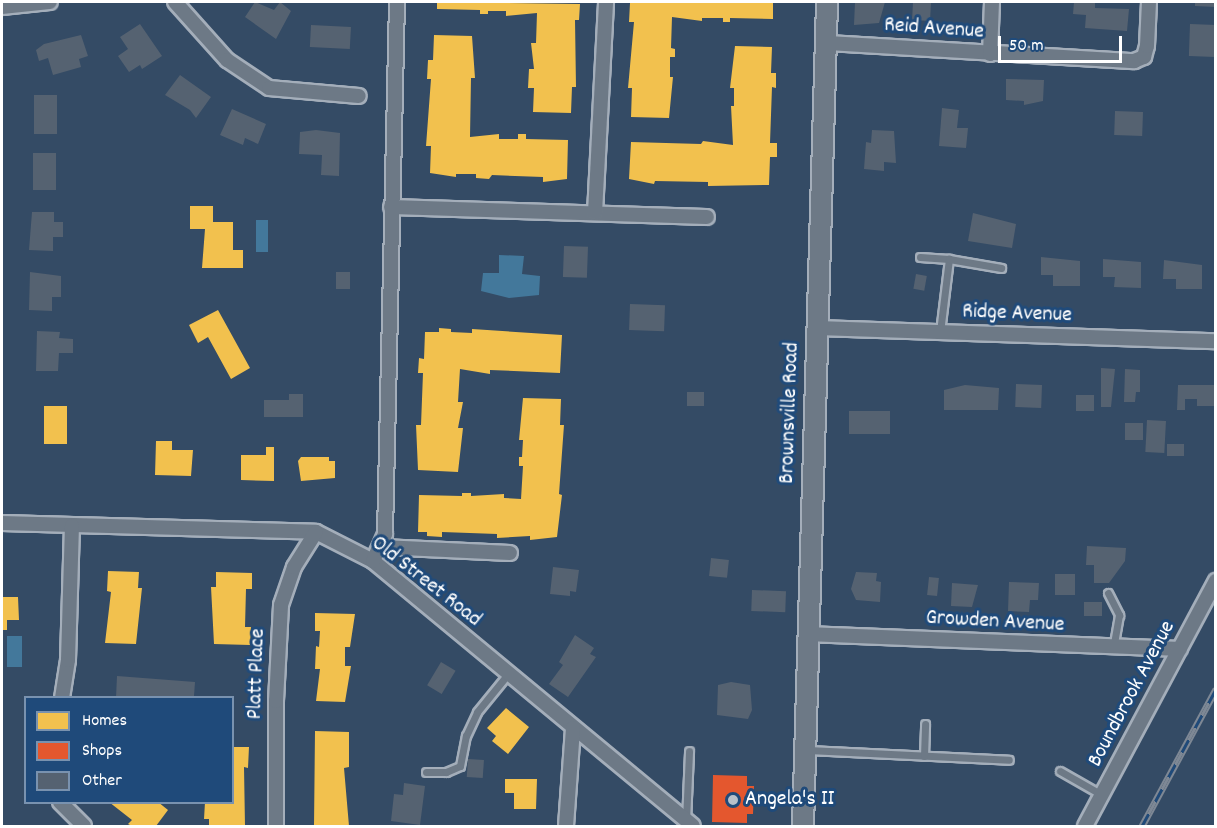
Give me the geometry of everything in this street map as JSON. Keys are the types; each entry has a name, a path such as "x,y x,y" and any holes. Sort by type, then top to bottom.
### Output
{"street":[{"path":"2,7 50,2"},
{"path":"175,2 227,60 269,88 359,96"},
{"path":"372,561 382,547 397,2"},
{"path":"595,213 606,2"},
{"name":"Brownsville Road","path":"803,826 807,634 828,43 827,2"},
{"path":"990,54 992,2"},
{"name":"Reid Avenue","path":"828,43 1134,62 1144,57 1149,2"},
{"path":"391,207 707,217"},
{"name":"Ridge Avenue","path":"817,328 1215,341"},
{"name":"Old Street Road","path":"2,523 316,532 372,561 690,824"},
{"path":"62,696 68,660 72,526"},
{"name":"Platt Place","path":"276,826 276,701 281,605 294,567 316,532"},
{"path":"382,547 510,553"},
{"name":"Boundbrook Avenue","path":"1085,826 1215,581"},
{"name":"Growden Avenue","path":"807,634 1180,650"},
{"path":"566,826 573,728"},
{"path":"62,804 84,826"}],"lane":[{"path":"920,257 949,259 1000,268"},
{"path":"940,332 949,259"},
{"path":"1108,593 1119,615 1113,648"},
{"path":"426,772 446,772 460,766 466,736 477,712 508,674"},
{"path":"924,724 924,756"},
{"path":"806,750 1009,760"},
{"path":"689,751 690,824"},
{"path":"1060,771 1102,795"}],"water":[{"path":"256,220 268,220 268,252 256,252"},
{"path":"499,255 524,256 522,274 540,276 539,295 509,298 481,291 483,273 499,273"},
{"path":"7,636 22,636 22,667 7,667"}],"building: Homes":[{"path":"437,2 580,4 579,20 575,20 576,87 572,87 571,113 533,112 534,88 528,88 529,69 534,69 531,43 536,43 537,13 506,16 506,11 488,11 488,14 480,14 480,10 437,9"},
{"path":"773,2 773,19 730,18 730,22 723,22 723,18 702,18 702,21 672,17 671,48 675,49 675,57 670,57 670,77 673,77 669,118 631,117 632,88 628,88 634,22 629,22 630,3"},
{"path":"434,35 472,36 475,78 471,78 470,137 499,134 499,139 518,139 518,134 526,134 526,139 568,140 567,179 543,182 543,177 492,175 489,179 476,178 476,174 456,174 456,177 430,173 431,146 426,146 431,79 427,79 428,60 433,60"},
{"path":"735,46 772,47 771,73 776,73 776,88 772,87 770,143 777,143 777,157 770,157 769,185 708,186 708,182 655,181 654,184 629,179 631,142 701,144 703,141 733,145 731,106 734,106 734,88 730,88"},
{"path":"190,206 213,206 213,222 233,222 233,250 243,250 243,268 202,268 205,229 190,229"},
{"path":"218,310 250,368 231,379 208,337 198,343 189,325"},
{"path":"439,328 451,329 451,332 472,333 472,329 562,335 560,373 490,370 490,374 460,369 458,402 463,402 458,428 463,428 458,472 418,470 416,425 421,425 423,373 418,373 419,358 424,359 425,332 439,332"},
{"path":"523,398 561,399 560,425 564,425 559,494 562,495 557,537 530,540 530,536 497,538 497,534 442,532 442,537 427,536 427,532 418,532 419,495 504,494 504,498 521,499 523,466 519,466 519,457 522,457 523,440 519,440"},
{"path":"44,406 67,406 67,444 44,444"},
{"path":"156,441 172,441 172,450 193,450 191,476 155,475"},
{"path":"266,447 274,447 274,481 241,480 241,455 266,455"},
{"path":"301,457 329,457 329,461 335,461 335,478 301,481 298,461"},
{"path":"108,571 139,572 138,588 142,588 136,644 105,643 111,592 107,591"},
{"path":"216,572 252,573 252,589 246,589 245,627 251,627 250,645 214,644 211,587 216,587"},
{"path":"2,597 18,597 19,620 7,620 7,630 2,630"},
{"path":"315,613 355,614 350,647 345,647 345,666 351,666 345,702 316,701 320,669 315,669 316,646 319,647 320,631 315,631"},
{"path":"506,708 529,727 508,754 492,741 496,736 487,728"},
{"path":"315,731 349,732 349,767 344,768 349,826 314,826"},
{"path":"234,747 249,747 248,768 244,767 245,826 209,826 209,819 204,819 205,804 234,804"},
{"path":"505,779 537,779 536,809 514,809 514,793 505,793"},
{"path":"112,804 160,804 168,810 156,826 132,826 128,824 132,820"}],"building: Shops":[{"name":"Angela's II","path":"713,775 747,776 747,786 754,786 753,814 747,814 747,823 712,822"}],"building: Other":[{"path":"255,2 274,10 280,2 291,11 276,39 245,17"},
{"path":"855,2 885,2 879,23 854,25"},
{"path":"913,2 931,3 930,21 912,20"},
{"path":"1074,2 1095,2 1095,8 1129,9 1127,31 1085,28 1086,15 1073,14"},
{"path":"1195,2 1216,2 1216,7 1195,6"},
{"path":"140,24 162,56 142,69 140,65 129,72 118,56 128,49 120,37"},
{"path":"1190,24 1216,25 1215,57 1189,56"},
{"path":"311,25 351,27 350,49 310,47"},
{"path":"81,35 88,56 79,59 81,67 53,75 48,58 39,61 36,50 44,44"},
{"path":"180,75 211,97 196,118 190,110 165,95"},
{"path":"1006,79 1044,80 1043,101 1024,105 1024,101 1006,100"},
{"path":"34,95 57,95 57,134 34,134"},
{"path":"942,108 959,110 957,128 968,128 966,148 939,146"},
{"path":"232,109 266,124 258,144 245,138 243,145 220,135"},
{"path":"1115,111 1143,112 1142,136 1114,135"},
{"path":"316,130 340,133 339,176 321,175 322,155 299,154 300,132"},
{"path":"872,130 894,131 896,163 884,162 884,171 864,169 866,142 871,143"},
{"path":"33,153 56,153 56,190 33,190"},
{"path":"32,212 54,212 54,222 63,222 63,237 53,237 53,251 29,250"},
{"path":"973,213 1016,224 1012,248 968,241"},
{"path":"564,246 588,247 587,278 563,277"},
{"path":"1041,257 1080,261 1080,286 1053,286 1053,275 1041,275"},
{"path":"1103,259 1141,262 1141,288 1114,287 1115,277 1103,277"},
{"path":"1164,260 1202,265 1202,289 1176,289 1176,279 1163,279"},
{"path":"30,272 61,276 61,297 52,297 52,311 29,310"},
{"path":"336,272 350,272 350,289 336,289"},
{"path":"916,274 927,276 924,291 913,289"},
{"path":"630,304 665,305 664,331 629,330"},
{"path":"37,331 60,332 59,338 73,339 73,353 59,353 58,371 36,371"},
{"path":"1101,368 1115,369 1111,407 1101,407"},
{"path":"1125,369 1140,370 1140,392 1136,392 1135,402 1124,402"},
{"path":"1016,384 1042,385 1041,408 1015,407"},
{"path":"965,385 999,388 998,410 944,410 944,390"},
{"path":"1178,385 1215,385 1215,406 1197,406 1197,399 1185,399 1185,410 1177,410"},
{"path":"687,392 704,392 704,406 687,406"},
{"path":"289,394 303,394 303,417 264,417 264,400 289,400"},
{"path":"1076,395 1094,395 1094,411 1076,411"},
{"path":"849,411 890,411 890,434 849,434"},
{"path":"1147,420 1166,421 1164,453 1145,452"},
{"path":"1125,423 1143,423 1143,440 1125,440"},
{"path":"1167,444 1184,444 1184,456 1167,456"},
{"path":"1087,546 1126,548 1125,561 1109,583 1094,583 1094,565 1086,565"},
{"path":"711,558 729,560 727,578 709,576"},
{"path":"553,567 579,570 576,592 570,591 570,596 550,594"},
{"path":"856,572 877,573 876,581 881,582 880,602 856,600 851,589"},
{"path":"1055,574 1075,574 1075,595 1055,595"},
{"path":"929,577 939,578 937,596 927,595"},
{"path":"1009,582 1039,583 1038,600 1030,600 1029,612 1008,611"},
{"path":"952,583 978,585 972,607 951,606"},
{"path":"752,590 786,591 785,612 751,611"},
{"path":"1084,602 1102,602 1102,616 1084,616"},
{"path":"575,635 594,648 590,654 596,657 568,697 549,684 563,665 559,662"},
{"path":"441,662 456,671 442,694 427,685"},
{"path":"117,676 195,682 194,696 116,696"},
{"path":"731,682 750,685 752,710 748,719 717,715 718,685"},
{"path":"468,759 484,760 483,778 467,777"},
{"path":"404,783 425,786 420,825 391,821 394,794 403,795"}],"railway":[{"path":"1142,826 1216,689"}],"place":[{"name":"Angela's II","path":"733,800"}]}
